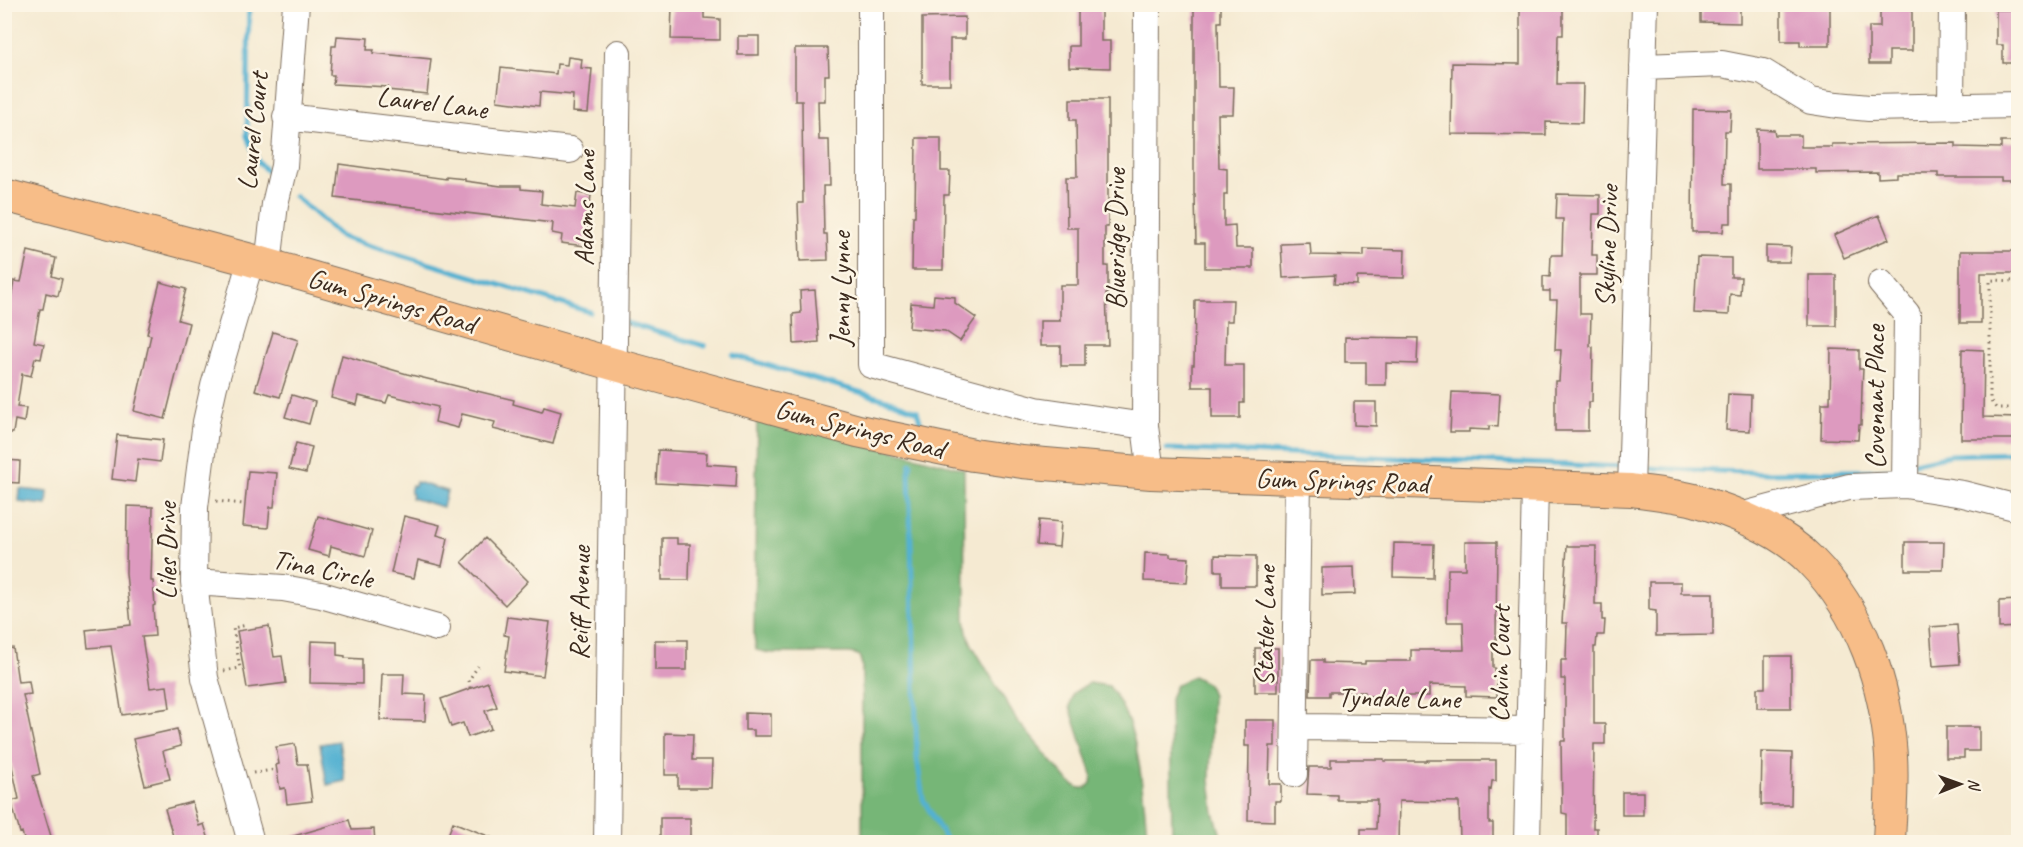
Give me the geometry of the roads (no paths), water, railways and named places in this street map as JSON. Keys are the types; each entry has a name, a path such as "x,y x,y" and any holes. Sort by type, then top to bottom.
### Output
{"main road":[{"name":"Gum Springs Road","path":"4,195 260,262 613,364 858,431 973,455 1022,462 1150,473 1631,490 1692,500 1740,516 1779,536 1810,560 1833,586 1856,622 1872,657 1881,684 1892,758 1889,843"}],"street":[{"name":"Laurel Court","path":"260,262 284,166 296,4"},
{"name":"Jenny Lynne","path":"871,4 871,365 1036,410 1145,426"},
{"name":"Blueridge Drive","path":"1147,4 1145,426 1150,473"},
{"name":"Skyline Drive","path":"1631,490 1646,4"},
{"path":"1951,105 1952,4"},
{"name":"Adams Lane","path":"613,364 618,53"},
{"path":"1643,67 1722,64 1763,72 1811,101 1837,105 1869,108 2019,105"},
{"name":"Laurel Lane","path":"286,117 570,150"},
{"name":"Liles Drive","path":"251,843 205,675 194,582 196,499 209,405 260,262"},
{"name":"Covenant Place","path":"1881,283 1907,314 1905,485"},
{"name":"Reiff Avenue","path":"607,843 613,364"},
{"name":"Statler Lane","path":"1294,774 1298,478"},
{"path":"1740,516 1849,487 1905,485 1964,494 2019,508"},
{"name":"Calvin Court","path":"1527,843 1535,486"},
{"name":"Tina Circle","path":"194,582 244,584 321,595 437,628"},
{"name":"Tyndale Lane","path":"1305,727 1529,730"}],"water":[{"path":"416,482 447,491 443,507 411,498 412,485 415,486"},
{"path":"20,489 48,492 47,505 19,502"},
{"path":"339,741 345,781 327,785 320,744"}],"waterway":[{"path":"249,4 247,136 258,162 267,171"},
{"path":"295,196 341,237 590,312"},
{"path":"620,321 705,346"},
{"path":"733,355 917,411 920,421 917,432"},
{"path":"1167,449 1623,467"},
{"path":"1914,463 1950,455 2018,453"},
{"path":"911,463 909,472 917,758 923,799 947,842"},
{"path":"1648,468 1769,473 1889,470"}]}
